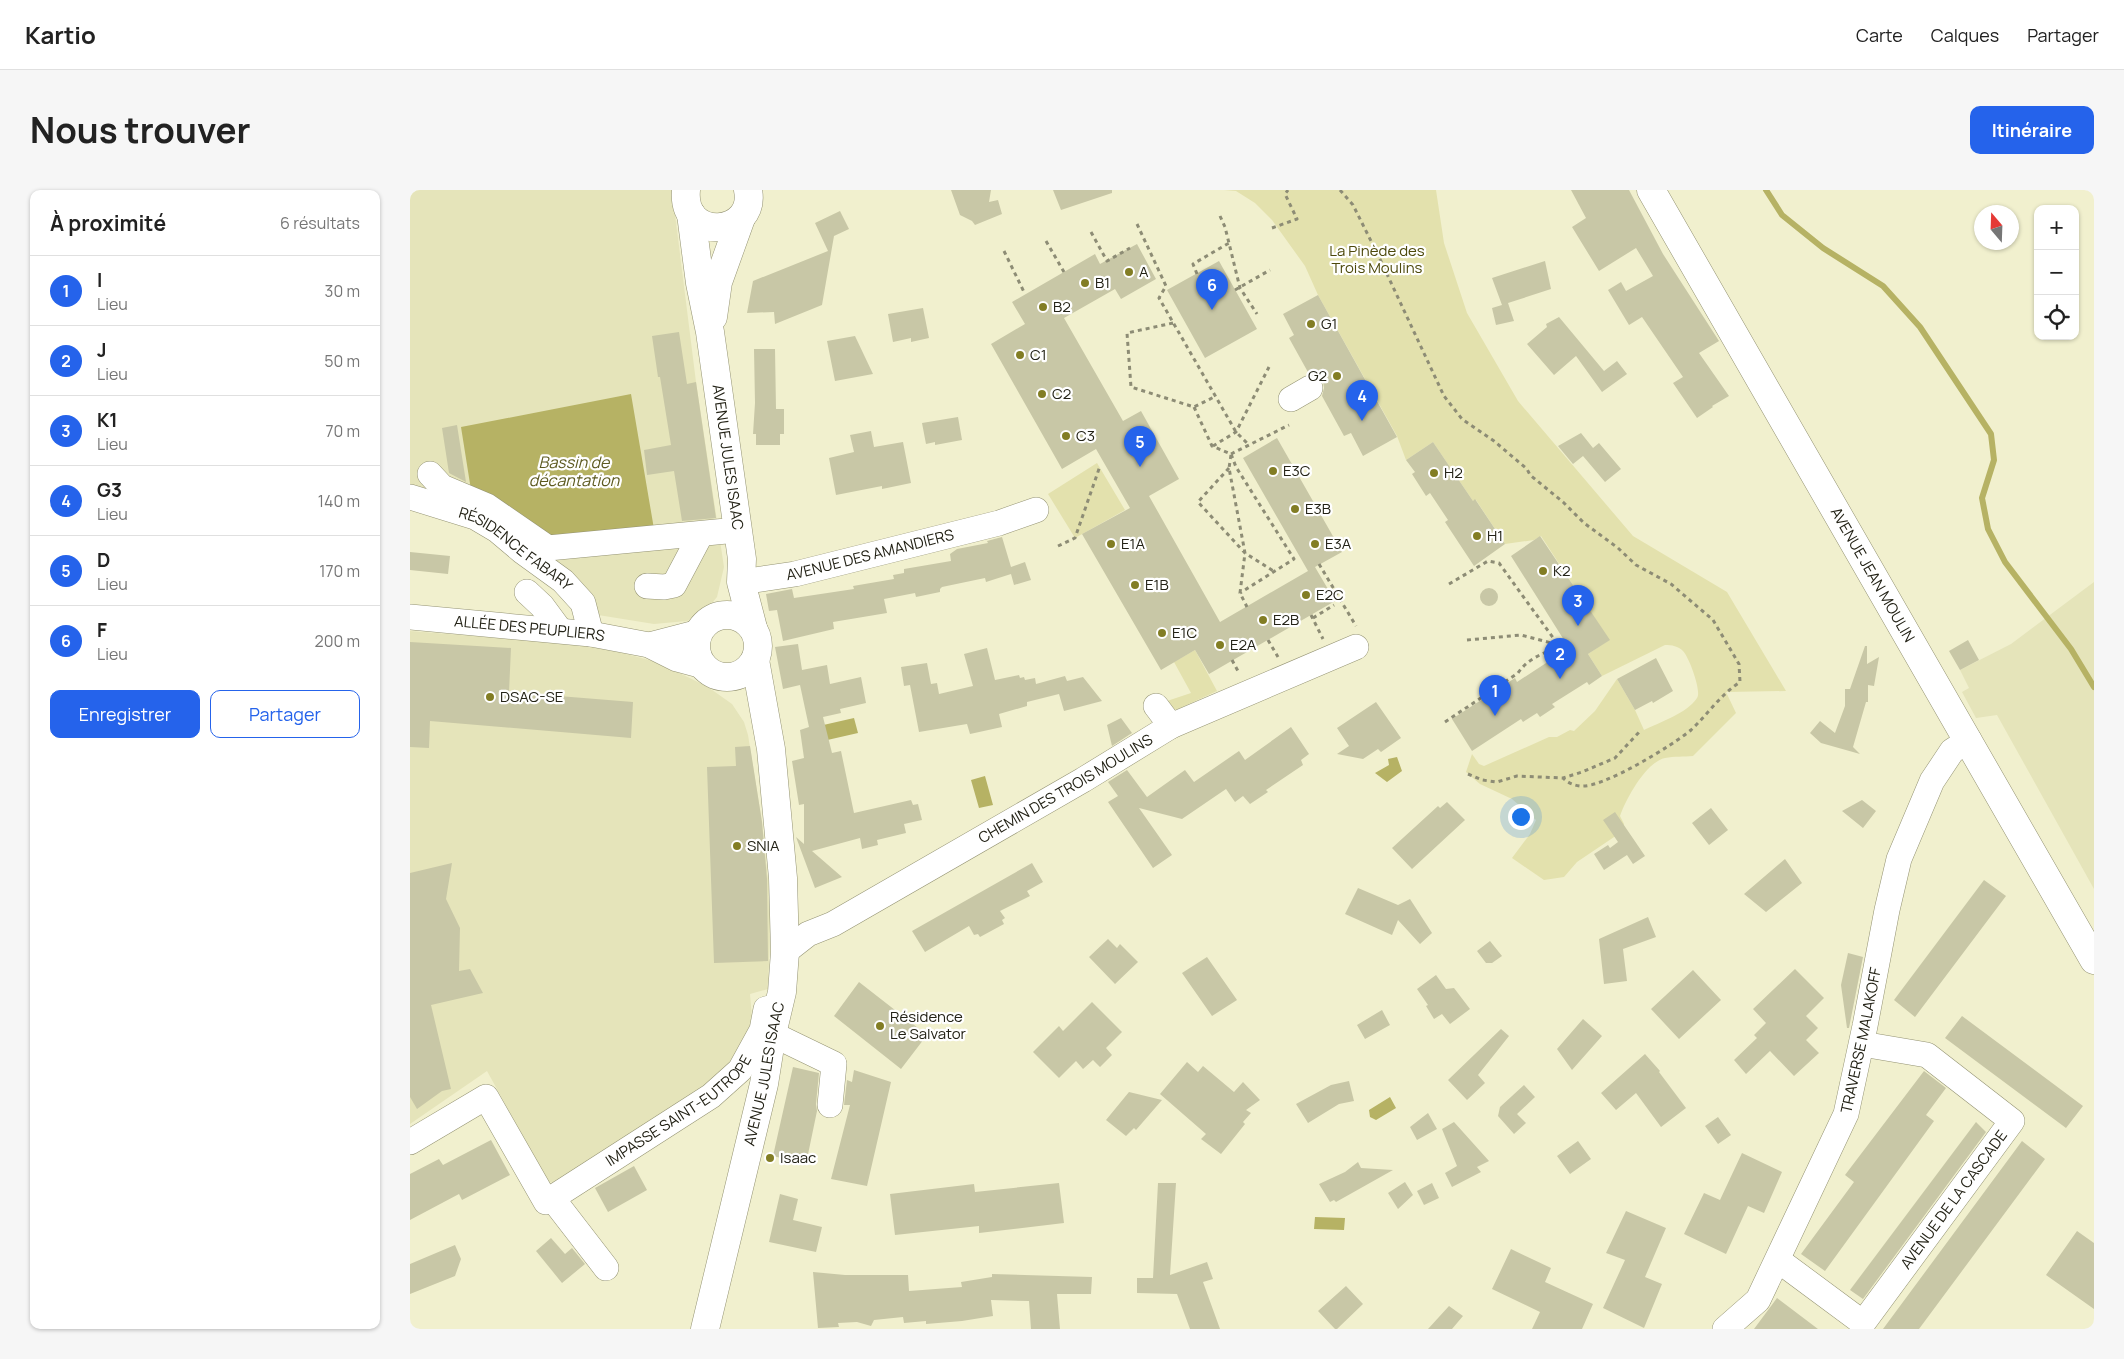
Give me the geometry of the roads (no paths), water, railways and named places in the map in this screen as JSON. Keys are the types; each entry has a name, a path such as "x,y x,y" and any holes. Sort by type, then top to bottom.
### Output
{"main road":[{"name":"AVENUE JEAN MOULIN","path":"1651,190 1927,671 1969,740 2017,829 2090,943"},
{"path":"689,202 698,222 716,228 726,227 750,200"},
{"name":"AVENUE JULES ISAAC","path":"710,332 718,282 750,200"},
{"name":"AVENUE JULES ISAAC","path":"689,202 700,283 710,332 742,559 741,582 753,628"},
{"name":"AVENUE JULES ISAAC","path":"721,615 741,582"},
{"path":"721,615 733,615 744,620 753,628 758,638 758,649 755,660 750,668 742,673 713,672 698,656 696,644 699,632 704,624 721,615"},
{"name":"AVENUE JULES ISAAC","path":"705,1329 764,1084 779,1005 786,952 783,878 771,749 755,660"},
{"name":"AVENUE JULES ISAAC","path":"713,672 742,696 750,711 777,813"}],"street":[{"path":"430,474 442,488 487,506 548,548 737,530"},
{"name":"RÉSIDENCE FABARY","path":"410,497 476,517 497,530 523,552 563,581 583,604 591,634"},
{"name":"AVENUE DES AMANDIERS","path":"741,582 795,574 999,523 1036,510"},
{"path":"647,586 664,587 674,585 701,534"},
{"path":"527,592 542,606 559,629"},
{"name":"ALLÉE DES PEUPLIERS","path":"410,617 559,629 591,634 648,645 677,659 713,672"},
{"name":"ALLÉE DES PEUPLIERS","path":"648,645 699,632"},
{"name":"CHEMIN DES TROIS MOULINS","path":"786,952 808,934 833,924 1083,780 1171,726 1356,637"},
{"path":"1156,706 1171,726"},
{"name":"TRAVERSE MALAKOFF","path":"1725,1329 1758,1300 1846,1114 1899,859 1932,781 1952,751 1969,740"},
{"name":"IMPASSE SAINT-EUTROPE","path":"552,1198 712,1096 740,1070 762,1030 766,1009 779,1005"},
{"path":"772,1034 834,1064 830,1105"},
{"name":"AVENUE DE LA CASCADE","path":"1778,1260 1861,1326 2012,1121 1927,1056 1862,1044"},
{"path":"410,1142 486,1097 546,1202 552,1198 606,1268"}],"water":[{"name":"Bassin de décantation","path":"631,394 654,529 547,539 471,490 461,427"},
{"path":"854,718 858,733 823,741 819,726"},
{"path":"1397,757 1402,771 1387,782 1375,773 1389,765 1388,759"},
{"path":"985,776 993,805 979,808 971,780"},
{"path":"1390,1097 1396,1108 1376,1120 1370,1117 1369,1110"},
{"path":"1315,1217 1345,1218 1344,1230 1314,1229"}],"waterway":[{"path":"1766,190 1782,215 1823,248 1883,286 1920,327 1991,434 1994,460 1982,498 1988,529 2005,562 2071,649 2094,687"}],"place":[{"name":"A","path":"1129,272"},
{"name":"B1","path":"1085,283"},
{"name":"B2","path":"1043,307"},
{"name":"F","path":"1212,310"},
{"name":"G1","path":"1311,324"},
{"name":"C1","path":"1020,355"},
{"name":"G2","path":"1337,376"},
{"name":"C2","path":"1042,394"},
{"name":"G3","path":"1362,421"},
{"name":"C3","path":"1066,436"},
{"name":"D","path":"1140,467"},
{"name":"E3C","path":"1273,471"},
{"name":"H2","path":"1434,473"},
{"name":"E3B","path":"1295,509"},
{"name":"H1","path":"1477,536"},
{"name":"E1A","path":"1111,544"},
{"name":"E3A","path":"1315,544"},
{"name":"K2","path":"1543,571"},
{"name":"E1B","path":"1135,585"},
{"name":"E2C","path":"1306,595"},
{"name":"E2B","path":"1263,620"},
{"name":"K1","path":"1578,626"},
{"name":"E1C","path":"1162,633"},
{"name":"E2A","path":"1220,645"},
{"name":"J","path":"1560,679"},
{"name":"DSAC-SE","path":"490,697"},
{"name":"I","path":"1495,716"},
{"name":"SNIA","path":"737,846"},
{"name":"Résidence Le Salvator","path":"880,1026"},
{"name":"Isaac","path":"770,1158"}],"park label":[{"name":"La Pinède des Trois Moulins","path":"1377,260"}]}
